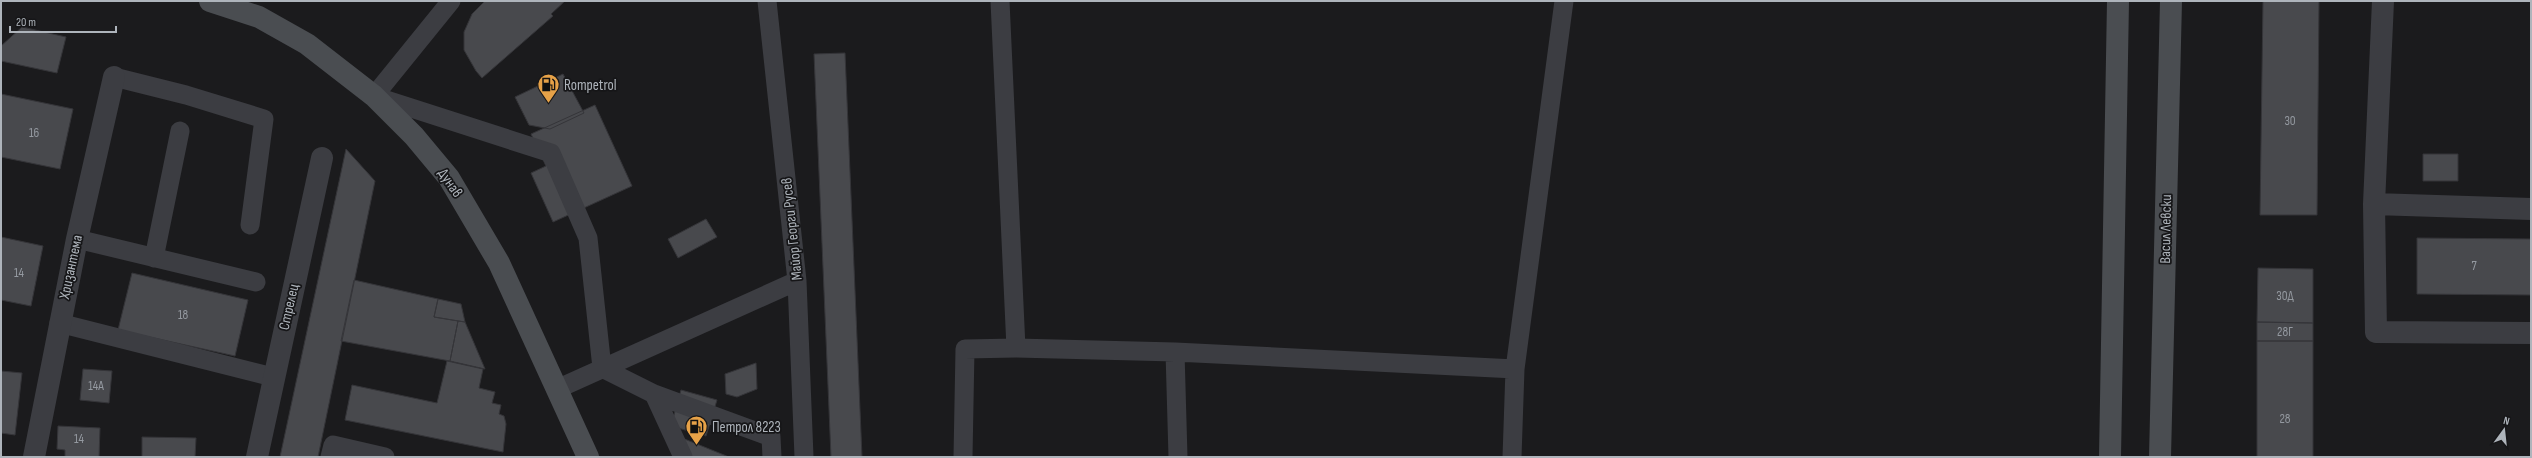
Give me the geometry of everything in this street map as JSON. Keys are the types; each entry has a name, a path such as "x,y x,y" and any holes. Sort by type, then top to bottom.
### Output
{"main road":[{"name":"Дунав","path":"210,1 259,16 307,44 374,96 414,136 453,184 499,263 588,457"},
{"path":"2110,457 2118,1"},
{"name":"Васил Левски","path":"2160,457 2171,1"}],"street":[{"path":"2383,1 2374,204 2376,332 2531,333"},
{"name":"Хризантема","path":"34,457 59,323 114,77"},
{"name":"Стрелец","path":"257,457 273,377 322,158"},
{"path":"2374,204 2531,209"}],"lane":[{"path":"451,1 374,96 551,153 588,238 602,368"},
{"name":"Майор Георги Русев","path":"767,1 797,281 804,457"},
{"path":"1000,1 1016,348"},
{"path":"1512,457 1515,369 1564,1"},
{"path":"114,77 186,95 264,119 250,225"},
{"path":"154,258 180,131"},
{"path":"77,239 256,282"},
{"path":"557,389 797,281"},
{"path":"59,323 273,377"},
{"path":"963,457 965,349 1016,348 1175,352 1515,369"},
{"path":"1175,352 1178,457"},
{"path":"602,368 654,394 771,437 772,457"},
{"path":"654,394 683,457"},
{"path":"330,457 333,445 385,457"}],"building":[{"path":"485,1 565,1 551,14 553,16 482,78 476,71 464,50 464,32 472,14"},
{"path":"2263,1 2319,1 2317,215 2260,215"},
{"path":"22,27 66,37 57,73 1,61 1,46"},
{"path":"845,53 862,457 831,457 814,54"},
{"name":"Rompetrol","path":"563,74 584,113 550,129 529,125 515,97"},
{"path":"1,94 73,109 60,169 1,157"},
{"path":"595,105 632,186 553,222 531,173 546,166 531,134"},
{"path":"346,149 375,181 318,457 280,457"},
{"path":"2423,154 2458,154 2458,181 2423,181"},
{"path":"706,219 717,237 678,258 668,239"},
{"path":"1,237 43,246 31,306 1,300"},
{"path":"2417,238 2531,239 2531,295 2417,294"},
{"path":"2258,268 2313,269 2313,323 2257,322"},
{"path":"132,273 248,300 235,356 118,330"},
{"path":"354,280 438,299 434,317 458,321 450,361 341,341"},
{"path":"438,299 461,304 465,322 434,317"},
{"path":"458,321 465,322 485,369 450,361"},
{"path":"2257,322 2313,323 2313,341 2257,341"},
{"path":"2257,341 2313,341 2313,457 2257,457"},
{"path":"447,361 483,369 479,388 495,392 492,403 501,405 499,414 504,416 506,424 503,452 345,420 352,385 437,403"},
{"path":"756,363 757,389 737,397 726,394 725,374"},
{"path":"83,369 112,371 109,403 80,400"},
{"path":"1,371 22,373 15,435 1,433"},
{"path":"681,390 717,400 706,436 671,426"},
{"path":"58,426 100,428 99,457 65,457 65,450 57,449"},
{"path":"142,437 196,438 195,457 142,457"},
{"name":"Петрол 8223","path":"682,438 729,457 692,457"}],"place":[{"name":"Rompetrol","path":"549,104"},
{"name":"Петрол 8223","path":"696,446"}]}
